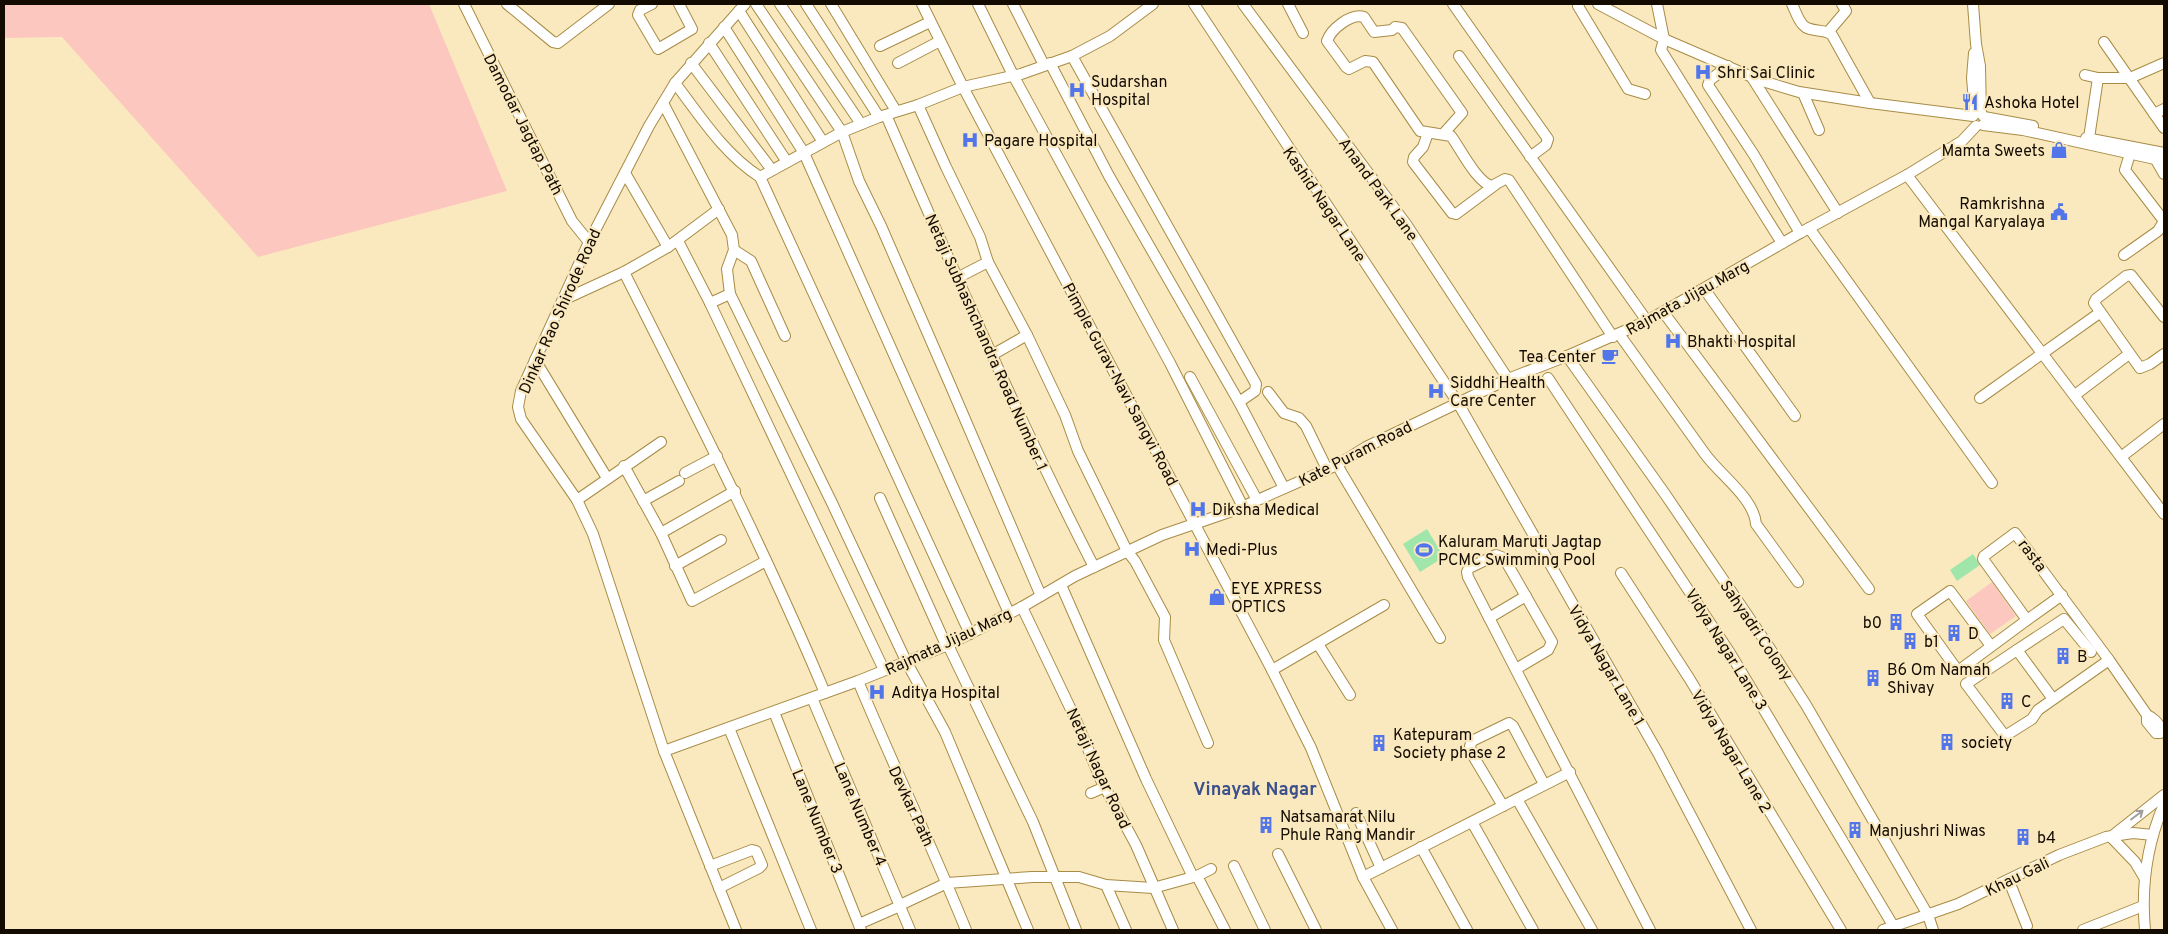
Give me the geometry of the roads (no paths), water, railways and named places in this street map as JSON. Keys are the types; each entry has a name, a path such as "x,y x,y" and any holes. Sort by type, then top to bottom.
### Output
{"street":[{"name":"Damodar Jagtap Path","path":"464,4 572,221 589,242"},
{"path":"507,4 553,42 558,43 609,4"},
{"path":"652,4 640,10 638,15 658,49 692,29 679,4"},
{"path":"756,4 842,132 859,182 881,226 1041,596"},
{"path":"780,4 861,124"},
{"path":"806,4 887,114"},
{"path":"831,4 887,114"},
{"name":"Pimple Gurav-Navi Sangvi Road","path":"922,4 963,87 1272,670 1311,748 1363,877 1392,930"},
{"path":"978,4 1013,75 1170,363 1243,507"},
{"path":"1013,4 1239,402 1284,488"},
{"path":"760,177 842,132 861,124 918,105 963,87 1013,75 1072,56 1110,36 1153,4"},
{"name":"Kashid Nagar Lane","path":"1194,4 1458,403"},
{"name":"Anand Park Lane","path":"1243,4 1406,224 1508,379"},
{"path":"1288,4 1303,33"},
{"path":"1452,4 1547,137 1548,143 1530,157"},
{"path":"1579,4 1578,6 1628,89 1645,94"},
{"path":"1598,4 1610,8 1664,39 1751,76 1802,92 2089,138 2162,158"},
{"path":"1657,4 1664,39 1661,50 1782,243"},
{"path":"1792,4 1801,24 1806,28 1829,32 1832,35 1870,103"},
{"path":"1829,32 1846,11 1842,4"},
{"path":"1973,4 1976,44 1972,78 1978,119"},
{"name":"Dinkar Rao Shirode Road","path":"736,930 664,751 601,555 577,500 521,420 518,407 521,391 589,242 663,103 675,83 691,63 742,7"},
{"path":"742,7 823,142"},
{"path":"1444,133 1462,113 1402,28 1395,27 1392,30 1374,32 1364,17 1358,16 1349,18 1328,38 1327,41 1349,69 1365,61 1373,62 1420,131 1444,133 1451,136 1486,184 1495,185"},
{"path":"880,46 930,22"},
{"path":"724,27 804,153 1009,613"},
{"path":"898,63 940,41"},
{"path":"2104,42 2164,128"},
{"path":"709,43 787,162"},
{"path":"1072,56 1256,384 1255,391 1239,402"},
{"path":"1459,56 1647,322"},
{"path":"691,63 772,170"},
{"path":"2085,76 2130,78 2164,64"},
{"path":"1728,66 1710,80 1708,85 1805,230 1992,483"},
{"path":"1751,76 1838,213"},
{"path":"2089,138 2098,78"},
{"path":"675,83 716,138 760,177 970,634"},
{"path":"1802,92 1819,130"},
{"path":"663,103 732,235 734,250 727,269 730,294 832,503 906,661 945,732 1028,930"},
{"path":"918,105 980,236 988,262 1028,335 1065,415 1078,451 1127,551 1135,561 1165,617 1164,640 1208,743"},
{"path":"2154,114 2164,109"},
{"name":"Netaji Subhashchandra Road Number 1","path":"887,114 992,355 1057,495 1094,567"},
{"path":"1978,119 2130,154 2162,158"},
{"name":"Rajmata Jijau Marg","path":"1458,403 1508,379 1616,336 1664,313 1782,243 1907,175 1962,141 1978,119"},
{"path":"1428,133 1423,147 1414,157 1413,162 1452,213 1456,214 1495,185 1505,179 1509,180 1616,336 1706,455 1722,475 1740,492 1756,518 1756,524 1798,582"},
{"path":"2124,255 2158,232 2164,222 2125,170 2130,154"},
{"path":"2162,158 2164,174"},
{"path":"625,173 668,247"},
{"path":"1907,175 2164,514"},
{"path":"563,300 624,272 668,247 719,209"},
{"path":"678,241 710,303 884,670"},
{"path":"734,250 751,262 785,336"},
{"path":"957,278 988,262"},
{"path":"624,272 735,491 825,694"},
{"path":"2164,318 2131,275 2126,276 2096,298 2094,303 2140,368 2150,364 2164,354"},
{"path":"1705,290 1796,416"},
{"path":"710,303 730,294"},
{"path":"1664,313 1869,589"},
{"path":"1980,398 2098,314"},
{"path":"992,355 1028,335"},
{"path":"2074,396 2129,354"},
{"name":"Sahyadri Colony","path":"1567,356 1666,494 1806,705 1928,915 1933,930"},
{"path":"535,360 607,478"},
{"path":"1190,377 1257,500"},
{"name":"Vidya Nagar Lane 3","path":"1548,378 1730,653 1894,927"},
{"path":"1268,392 1284,414 1299,418 1306,426 1440,638"},
{"name":"Kate Puram Road","path":"1195,524 1243,507 1332,467 1366,446 1458,403"},
{"name":"Vidya Nagar Lane 1","path":"1458,403 1658,753 1751,930"},
{"path":"2121,457 2164,424"},
{"path":"577,500 661,442"},
{"path":"643,501 717,456"},
{"path":"624,466 660,533 692,601 766,561"},
{"path":"660,533 735,491"},
{"path":"880,498 947,645 1034,822 1076,930"},
{"name":"Rajmata Jijau Marg","path":"664,751 825,694 947,645 1022,607 1094,567 1162,535 1195,524"},
{"name":"rasta","path":"2027,620 1983,559 2014,534 2018,535 2062,594 2147,715 2153,717 2161,728 2162,735"},
{"path":"675,566 721,540"},
{"path":"1516,669 1548,650 1552,642 1504,558 1501,555 1496,555 1474,565 1467,572 1468,577 1650,930"},
{"name":"Vidya Nagar Lane 2","path":"1620,573 1688,678 1841,930"},
{"path":"1060,585 1146,779 1195,876 1225,930"},
{"path":"1991,646 1950,591 1918,613 1957,671 2062,594"},
{"path":"1489,618 1526,596"},
{"path":"1272,670 1384,605"},
{"name":"Netaji Nagar Road","path":"1022,607 1076,718 1105,787 1136,845 1153,888 1173,930"},
{"path":"2091,652 2064,619 1967,683 1967,686 2005,736 2032,719 2036,712 2109,660"},
{"path":"1318,644 1350,695"},
{"path":"2017,650 2053,699"},
{"name":"Devkar Path","path":"858,681 966,930"},
{"name":"Lane Number 4","path":"812,698 910,930"},
{"name":"Lane Number 3","path":"774,712 860,927"},
{"path":"1503,806 1472,754 1470,746 1472,741 1509,723 1513,726 1544,784"},
{"path":"729,728 812,930"},
{"path":"1363,877 1570,772"},
{"path":"1091,793 1105,787"},
{"path":"2145,879 2131,858 2111,837 2164,795"},
{"path":"1518,799 1592,930"},
{"path":"2145,930 2143,906 2145,879 2153,835 2164,804"},
{"path":"1356,813 1381,868"},
{"path":"1472,822 1533,930"},
{"name":"Khau Gali","path":"1883,930 1958,904 2009,881 2059,855 2111,837 2133,832 2153,835"},
{"path":"1421,847 1467,930"},
{"path":"710,866 752,850 756,851 761,862 759,868 720,888"},
{"path":"1278,854 1316,930"},
{"path":"1234,866 1265,930"},
{"path":"860,927 900,905 947,883 1079,876 1106,885 1153,888 1195,876 1211,869"},
{"path":"2009,881 2027,926"},
{"path":"1106,885 1126,930"},
{"path":"2083,930 2143,906"}],"place":[{"name":"Shri Sai Clinic","path":"1703,72"},
{"name":"Sudarshan Hospital","path":"1077,90"},
{"name":"Ashoka Hotel","path":"1970,102"},
{"name":"Pagare Hospital","path":"970,140"},
{"name":"Mamta Sweets","path":"2059,150"},
{"name":"Ramkrishna Mangal Karyalaya","path":"2059,212"},
{"name":"Bhakti Hospital","path":"1673,341"},
{"name":"Tea Center","path":"1610,356"},
{"name":"Siddhi Health Care Center","path":"1436,391"},
{"name":"Diksha Medical","path":"1198,509"},
{"name":"Medi-Plus","path":"1192,549"},
{"name":"Kaluram Maruti Jagtap PCMC Swimming Pool","path":"1424,550"},
{"name":"EYE XPRESS OPTICS","path":"1217,597"},
{"name":"b0","path":"1896,622"},
{"name":"D","path":"1954,633"},
{"name":"b1","path":"1910,641"},
{"name":"B","path":"2063,656"},
{"name":"B6 Om Namah Shivay","path":"1873,678"},
{"name":"Aditya Hospital","path":"877,692"},
{"name":"C","path":"2007,701"},
{"name":"society","path":"1947,742"},
{"name":"Katepuram Society phase 2","path":"1379,743"},
{"name":"Natsamarat Nilu Phule Rang Mandir","path":"1266,825"},
{"name":"Manjushri Niwas","path":"1855,830"},
{"name":"b4","path":"2023,837"}],"district":[{"name":"Vinayak Nagar","path":"1255,789"}]}
